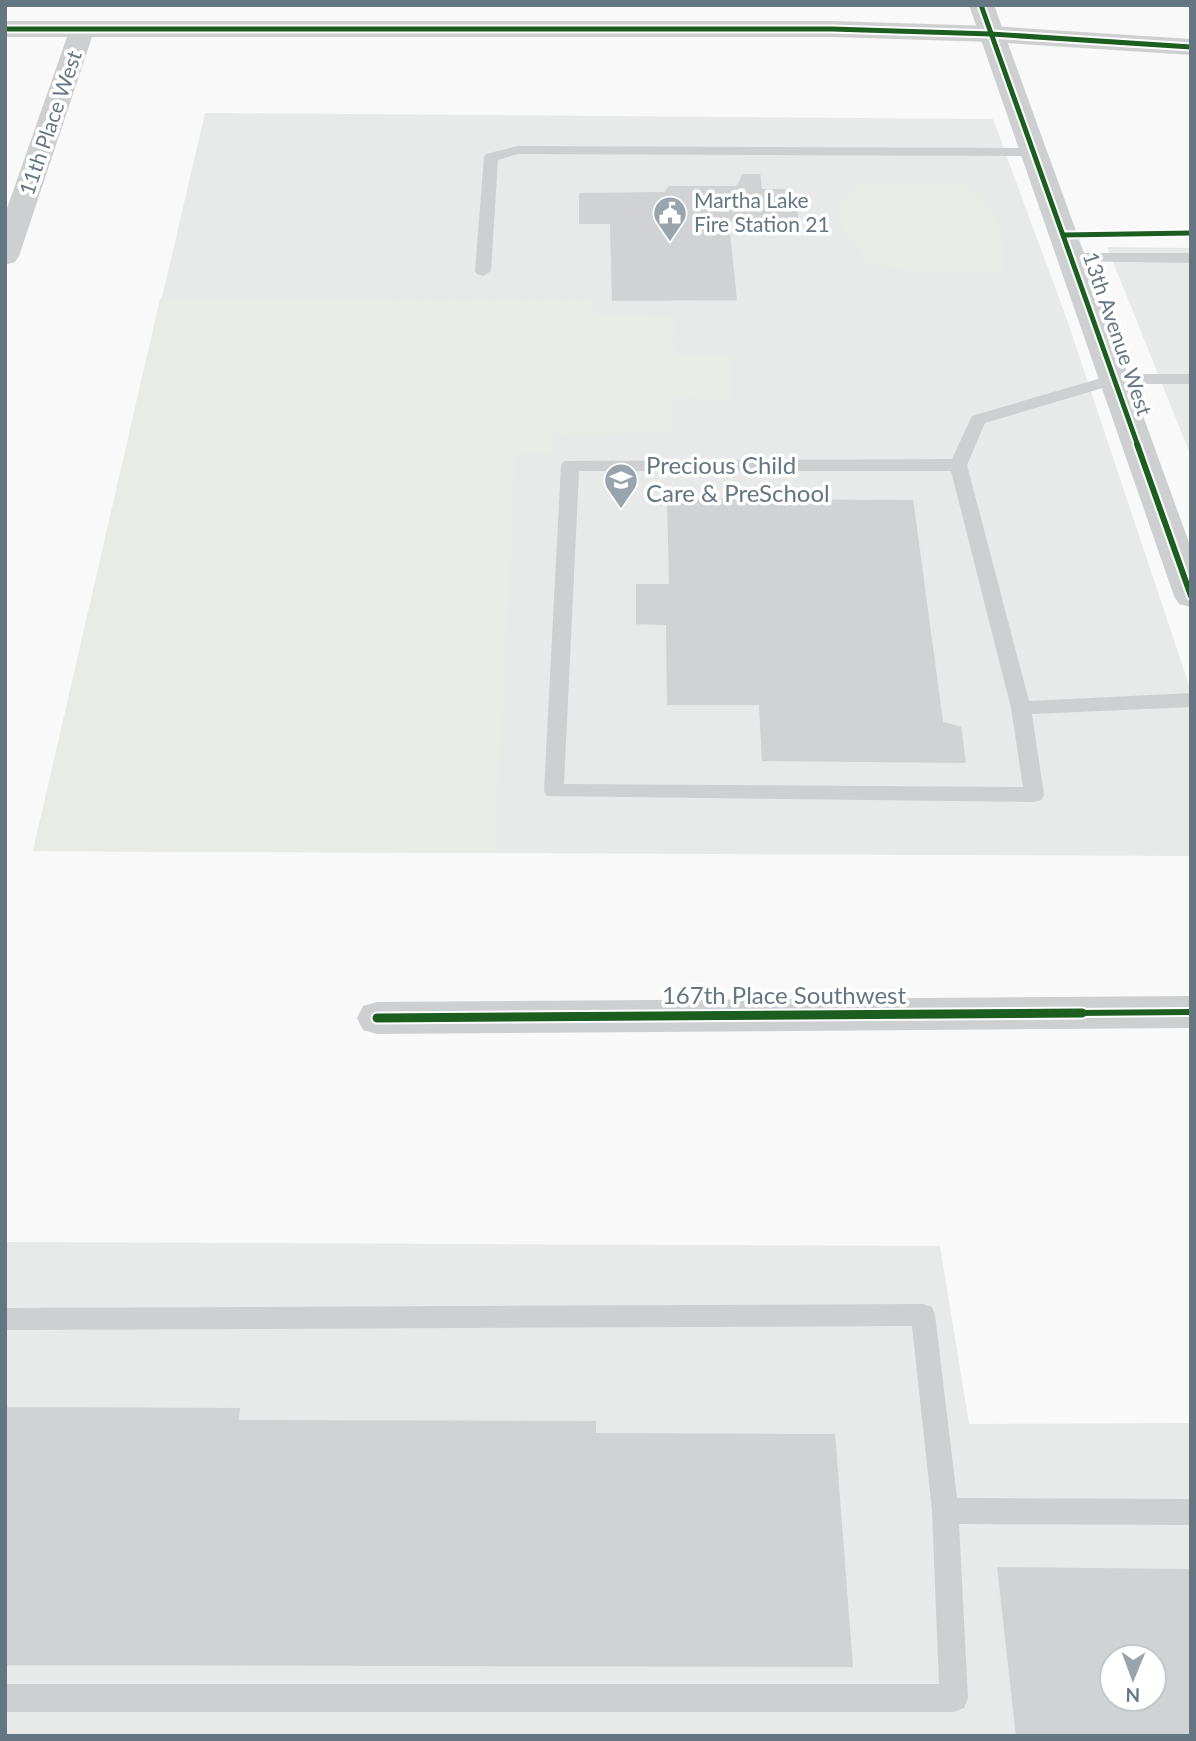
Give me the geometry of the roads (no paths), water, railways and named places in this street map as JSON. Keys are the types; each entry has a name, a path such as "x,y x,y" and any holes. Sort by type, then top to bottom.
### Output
{"street":[{"name":"13th Avenue West","path":"981,5 1191,596"},
{"path":"5,29 832,29 991,34 1191,47"},
{"name":"11th Place West","path":"5,257 16,196 82,29"},
{"name":"167th Place Southwest","path":"377,1018 1191,1012"}],"lane":[{"path":"483,271 491,157 502,153 518,150 1034,152"},
{"path":"1072,258 1191,258"},
{"path":"958,465 570,465 554,791 1034,795 1021,708 958,465 978,420 1115,379 1191,379"},
{"path":"1021,708 1191,700"},
{"path":"5,1319 923,1315 945,1511 954,1698 5,1698"},
{"path":"945,1511 1191,1512"}],"place":[{"name":"Martha Lake Fire Station 21","path":"670,243"},
{"name":"Precious Child Care & PreSchool","path":"621,510"}]}
